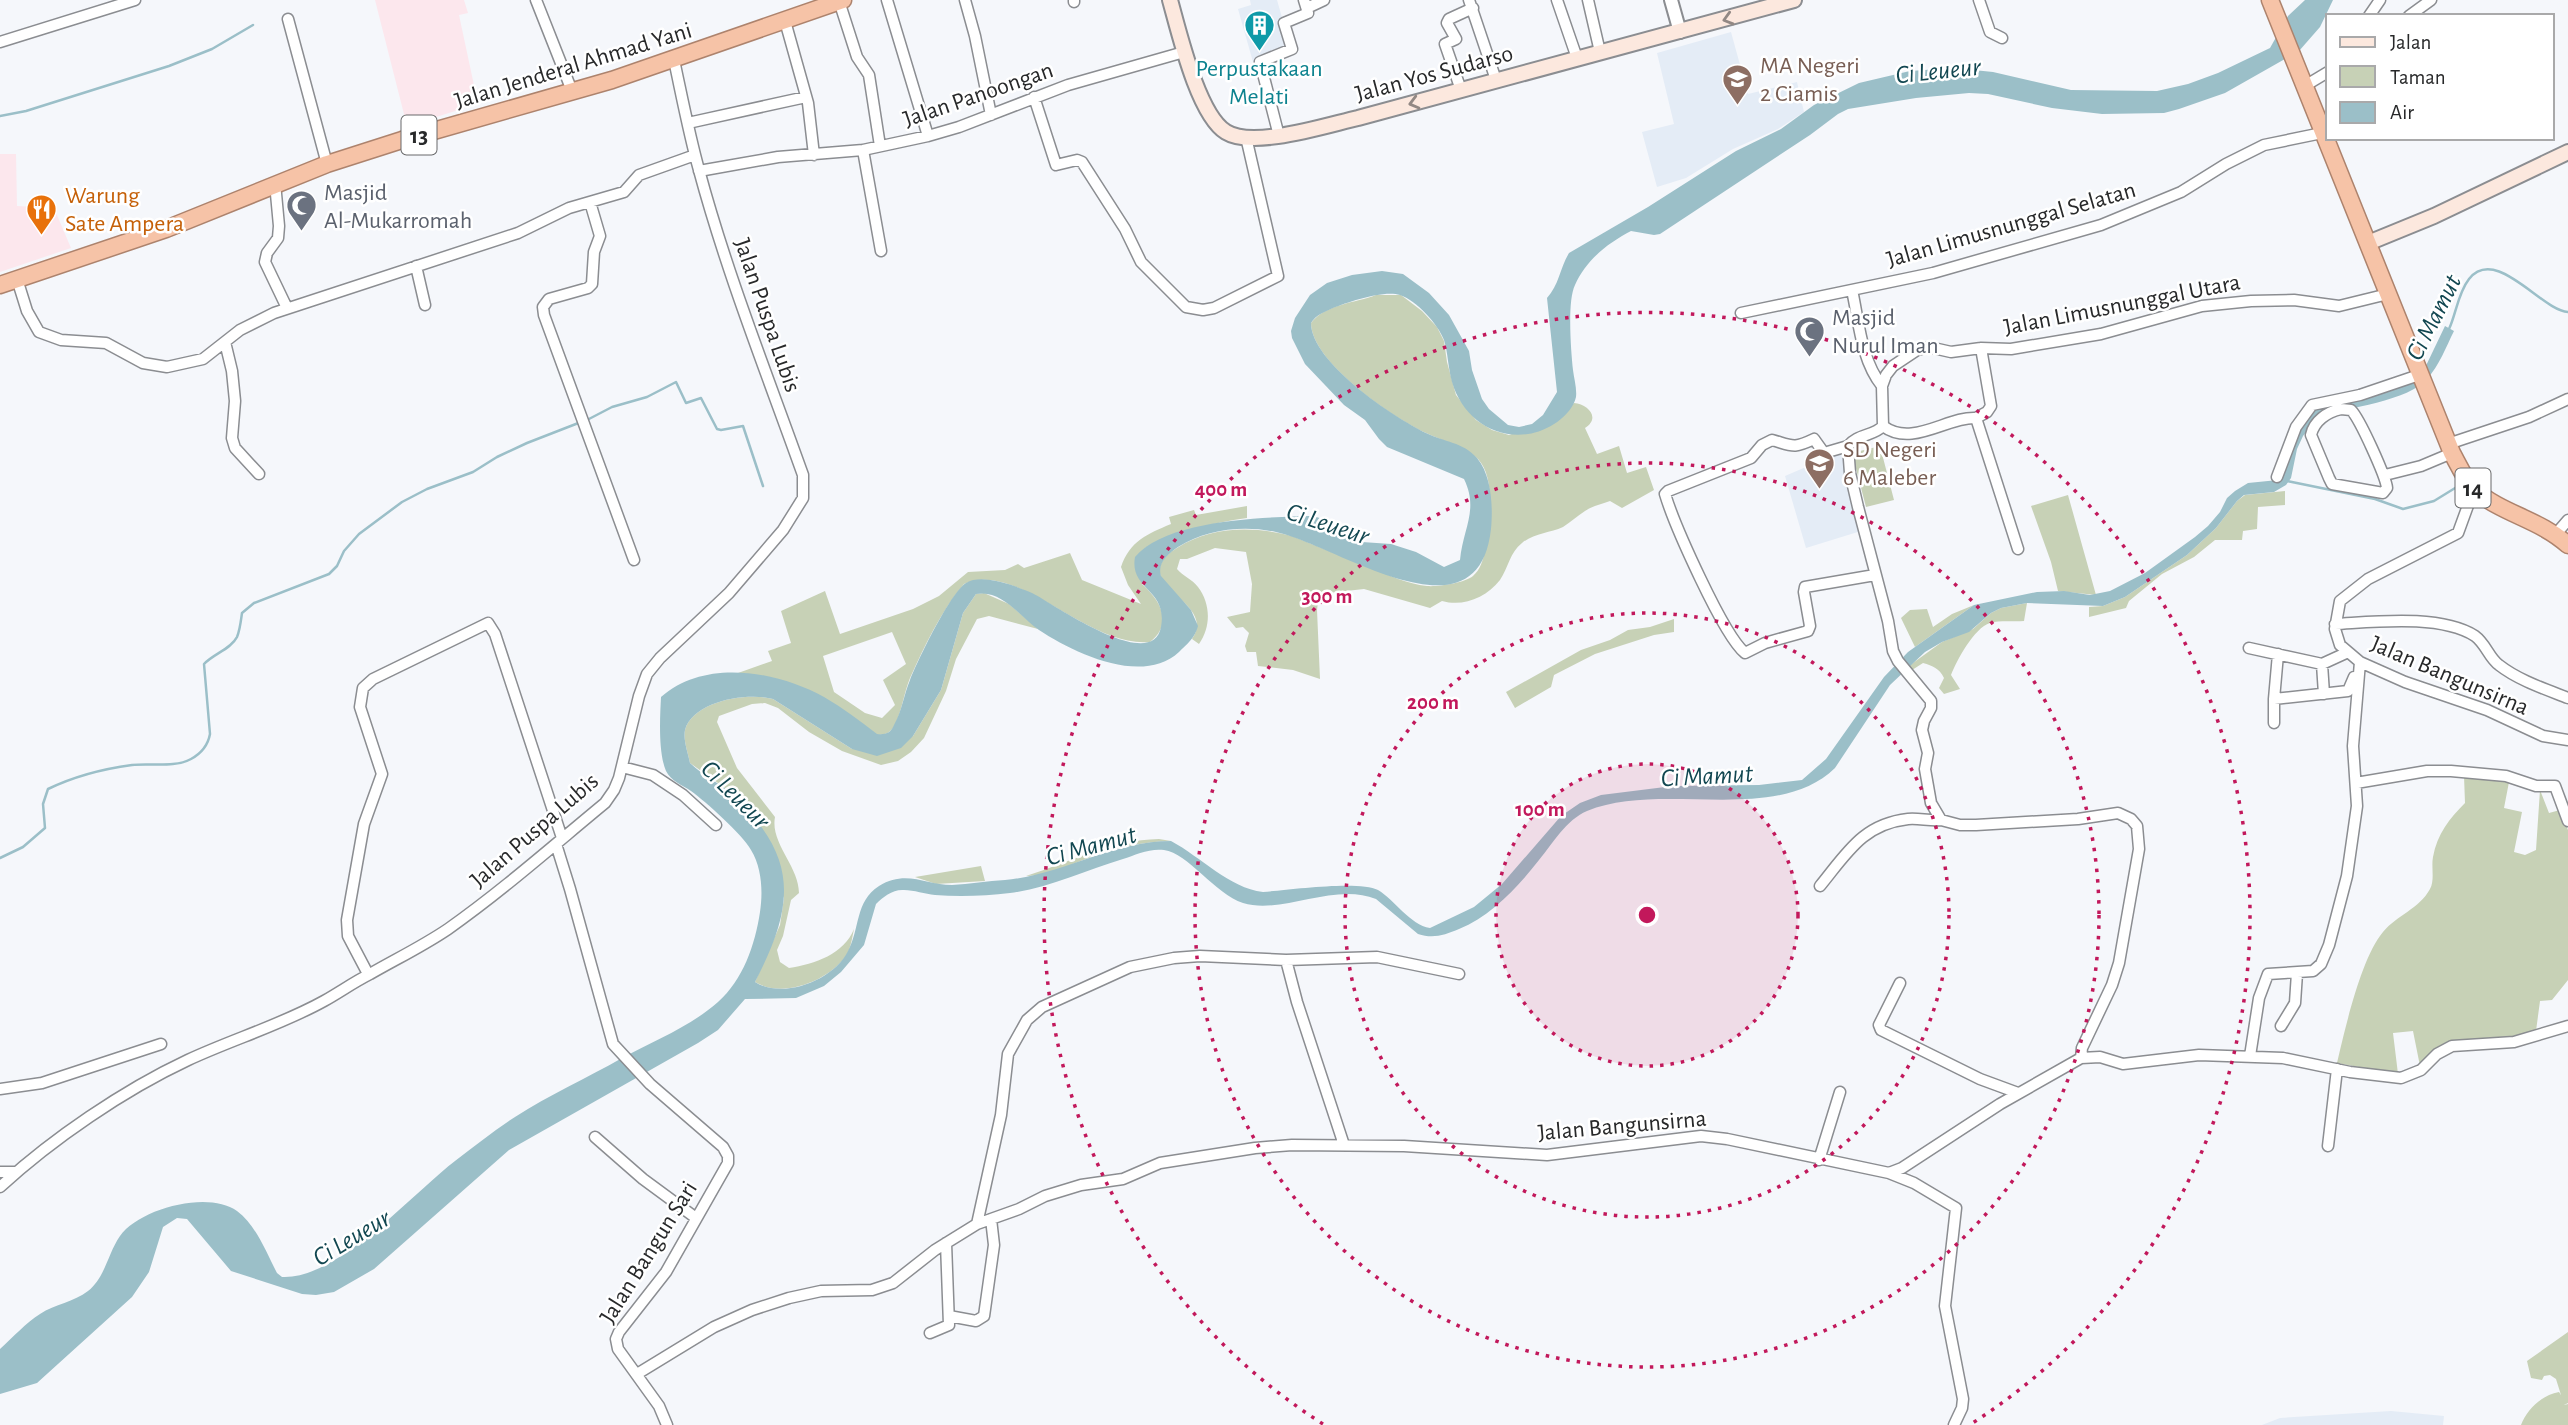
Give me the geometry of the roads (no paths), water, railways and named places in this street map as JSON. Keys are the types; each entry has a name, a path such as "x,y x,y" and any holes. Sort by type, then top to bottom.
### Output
{"highway":[{"name":"14","path":"2270,0 2450,449 2474,489 2492,503 2546,527 2562,540"},
{"name":"Jalan Jenderal Ahmad Yani","path":"0,285 166,229 327,164 674,60 836,1"}],"main road":[{"name":"Jalan Yos Sudarso","path":"1170,0 1184,52 1213,121 1227,133 1246,137 1279,136 1358,118 1794,0"},
{"path":"2368,243 2434,216 2568,152"}],"street":[{"path":"0,42 135,0"},
{"path":"536,0 572,91"},
{"path":"887,0 928,136"},
{"path":"965,0 991,115"},
{"path":"1279,136 1260,62 1291,50 1285,22 1307,15 1305,4 1324,0"},
{"path":"1557,0 1577,58"},
{"path":"1588,0 1601,52"},
{"path":"1671,0 1680,32"},
{"path":"1979,0 1990,32 2002,38"},
{"path":"2412,14 2431,0"},
{"path":"836,1 857,57 869,75 880,146"},
{"path":"1461,89 1445,44 1456,39 1447,23 1472,2 1496,80"},
{"path":"288,19 327,164"},
{"path":"785,21 806,97 814,155"},
{"name":"Jalan Panoongan","path":"699,171 763,159 863,150 928,136 1034,97 1184,52"},
{"name":"Jalan Puspa Lubis","path":"0,1187 16,1172 110,1103 149,1080 191,1059 303,1012 447,929 559,841 610,797 617,785 639,695 647,674 660,658 729,593 788,521 804,491 803,475 728,266 699,171 674,60"},
{"path":"2303,87 2326,73"},
{"path":"688,123 806,97"},
{"path":"1034,97 1056,165 1077,160 1082,162 1125,229 1141,262 1178,300 1192,309 1214,308 1278,276 1246,137"},
{"name":"Jalan Limusnunggal Selatan","path":"1741,313 1933,273 2101,225 2181,192 2225,164 2264,145 2322,133"},
{"path":"863,150 881,251"},
{"path":"17,279 36,330 53,338 106,344 143,363 167,367 198,361 254,322 287,308 518,233 552,215 624,192 639,175 695,155"},
{"path":"275,183 278,238 267,253 265,262 287,308"},
{"path":"590,202 600,236 594,250 592,284 588,288 549,299 543,307 634,560"},
{"path":"416,266 425,305"},
{"path":"1853,290 1867,359 1882,386 1883,426 1877,432 1853,440 1848,446 1827,453 1822,452 1814,439 1801,446 1789,447 1772,440 1762,444 1751,458 1668,491 1666,496 1725,626 1745,653 1765,643 1808,631 1810,626 1805,587 1875,575"},
{"name":"Jalan Limusnunggal Utara","path":"1882,386 1892,366 1917,350 1929,347 1956,352 1981,348 2011,349 2080,338 2202,306 2294,300 2339,306 2388,294"},
{"path":"225,341 235,401 232,438 235,448 259,474"},
{"path":"1883,426 1894,432 1916,432 1976,418 1987,412 1991,406 1981,348"},
{"path":"2277,477 2297,427 2312,405 2421,382"},
{"path":"2385,475 2421,466 2450,449 2529,418 2568,399"},
{"path":"2334,411 2351,411 2358,417 2385,475 2387,488 2383,493 2332,484 2311,435 2314,425 2334,411"},
{"path":"1976,418 2018,549"},
{"path":"1848,446 1850,473 1888,621 1891,646 1898,662 1931,701 1922,730 1928,755 1926,769 1931,803 1941,820"},
{"path":"2474,489 2458,533 2368,579 2340,601 2335,624 2383,621 2430,623 2455,628 2475,636 2497,664 2568,698"},
{"path":"2562,540 2568,520"},
{"path":"368,974 346,927 363,824 382,774 360,707 362,688 373,678 489,624 495,634 559,841"},
{"name":"Jalan Bangunsirna","path":"2335,624 2336,636 2354,658 2405,682 2487,710 2524,730 2543,737 2568,740"},
{"path":"2249,648 2322,664 2354,658"},
{"path":"2274,723 2278,654"},
{"path":"2274,699 2348,691 2351,688 2354,658"},
{"path":"2250,1056 2259,998 2267,975 2273,972 2310,973 2318,968 2329,945 2347,876 2357,806 2353,746 2354,658"},
{"path":"2322,664 2325,694"},
{"path":"622,767 653,775 683,795 716,825"},
{"path":"2356,783 2427,771 2506,776 2536,786 2555,786 2568,821"},
{"path":"1820,886 1858,840 1872,829 1907,819 1941,820 1960,825 2078,819 2118,813 2131,819 2137,826 2139,849 2119,963 2112,985 2082,1048 2081,1058"},
{"name":"Jalan Bangun Sari","path":"559,841 606,1025 617,1050 650,1084 716,1140 728,1156 728,1163 680,1250 653,1291 617,1335 618,1349 659,1406 667,1425"},
{"path":"977,1224 1001,1115 1008,1054 1021,1029 1042,1007 1120,971 1153,960 1200,956 1286,960 1377,957 1459,974"},
{"path":"1286,960 1344,1145"},
{"path":"2281,1026 2295,1003 2297,973"},
{"path":"1900,982 1879,1025 1881,1030 1980,1079 2018,1093"},
{"path":"1889,1173 1902,1168 2018,1093 2081,1058 2100,1057 2123,1064 2188,1055 2300,1059 2337,1069 2401,1078 2413,1076 2437,1054 2452,1046 2514,1042 2568,1026"},
{"path":"0,1089 42,1083 162,1044"},
{"path":"2328,1146 2337,1069"},
{"path":"1819,1160 1840,1092"},
{"name":"Jalan Bangunsirna","path":"637,1374 714,1327 752,1310 821,1291 872,1290 893,1283 946,1242 977,1224 1045,1196 1081,1185 1123,1179 1160,1163 1265,1147 1344,1145 1547,1155 1701,1136 1889,1173 1934,1194 1956,1208 1945,1306 1963,1399 1954,1425"},
{"path":"595,1137 643,1179 696,1218"},
{"path":"0,1172 16,1172"},
{"path":"949,1316 976,1321 984,1316 994,1245 991,1219"},
{"path":"930,1333 948,1327 946,1242"}],"water":[{"name":"Ci Leueur","path":"2305,0 2333,0 2320,27 2299,51 2225,93 2164,113 2102,114 1969,93 1916,98 1848,109 1838,114 1660,234 1631,231 1591,260 1575,285 1571,302 1576,390 1574,404 1564,417 1535,433 1502,433 1480,423 1471,415 1452,382 1441,334 1426,313 1406,298 1393,294 1376,295 1318,316 1311,323 1315,338 1324,354 1356,387 1394,415 1433,436 1466,449 1482,465 1490,492 1491,529 1481,564 1460,581 1433,585 1402,580 1276,532 1238,529 1213,532 1178,547 1162,563 1161,576 1191,610 1198,626 1188,643 1164,662 1128,666 1089,656 1039,630 1002,600 976,594 963,613 941,690 913,736 901,748 877,756 852,749 773,699 762,697 722,701 698,712 685,730 685,738 690,763 733,795 755,818 770,840 780,862 784,883 783,906 778,929 755,982 766,987 793,988 832,971 852,943 866,899 871,892 889,881 907,878 952,885 1026,877 1150,842 1171,841 1238,885 1263,892 1340,886 1369,887 1384,894 1416,922 1430,928 1474,907 1502,884 1561,816 1580,803 1601,795 1673,786 1759,785 1802,780 1826,759 1884,677 1908,652 1974,605 2037,592 2064,591 2090,595 2110,591 2145,573 2208,526 2235,491 2248,483 2278,480 2283,477 2299,429 2318,406 2383,393 2414,381 2422,374 2445,326 2454,331 2435,368 2419,386 2377,403 2319,415 2303,436 2297,449 2291,478 2286,485 2274,492 2244,495 2216,528 2187,555 2125,597 2103,606 2027,603 2001,608 1969,632 1925,652 1890,685 1835,768 1810,785 1781,795 1750,799 1649,799 1616,803 1587,811 1566,826 1503,900 1482,917 1444,935 1418,934 1376,899 1360,895 1343,894 1274,905 1243,903 1222,891 1183,858 1164,850 1143,852 1025,891 963,896 908,890 892,892 876,904 864,945 841,972 824,986 796,998 745,999 718,1030 698,1043 509,1150 374,1269 334,1292 302,1294 231,1271 187,1219 177,1218 163,1227 149,1272 132,1297 37,1383 0,1394 0,1349 40,1314 77,1298 94,1286 120,1236 142,1218 158,1211 192,1203 224,1205 237,1211 250,1224 277,1273 282,1277 303,1274 326,1265 350,1250 455,1161 507,1122 684,1026 707,1011 727,993 741,973 755,937 761,904 761,880 755,857 740,836 666,771 661,745 661,697 679,685 698,677 719,673 763,675 824,697 877,734 883,734 893,728 914,670 943,613 959,589 973,580 990,580 1017,587 1100,631 1121,640 1140,643 1154,640 1161,627 1162,614 1154,597 1138,577 1135,557 1150,544 1193,528 1245,519 1313,516 1362,542 1391,544 1416,552 1444,567 1460,560 1470,510 1464,479 1387,447 1365,420 1344,405 1305,364 1292,338 1295,318 1310,295 1327,283 1352,275 1382,271 1403,274 1429,293 1449,315 1469,351 1482,399 1489,409 1508,425 1519,427 1532,424 1543,415 1557,392 1547,298 1569,253 1736,151 1781,129 1814,105 1859,83 1910,71 1954,68 1993,72 2071,90 2157,91 2218,73 2270,48 2288,16"}],"waterway":[{"path":"0,116 26,111 169,66 212,49 253,25"},
{"name":"Ci Mamut","path":"2449,329 2465,285 2480,271 2492,270 2505,274 2545,302 2568,312"},
{"path":"587,420 612,407 647,397 676,382 686,403 701,398 717,429 743,426 763,486"},
{"path":"0,858 23,847 45,828 43,804 48,789 110,769 185,762 201,751 210,734 204,664 234,641 242,613 254,603 329,574 359,534 402,502 427,489 473,472 527,443 581,422"},
{"path":"2287,481 2375,499 2403,509 2434,501 2460,485"}],"place":[{"name":"Perpustakaan Melati","path":"1259,53"},
{"name":"MA Negeri 2 Ciamis","path":"1737,106"},
{"name":"Masjid Al-Mukarromah","path":"301,233"},
{"name":"Warung Sate Ampera","path":"42,236"},
{"name":"Masjid Nurul Iman","path":"1809,358"},
{"name":"SD Negeri 6 Maleber","path":"1820,490"}]}
